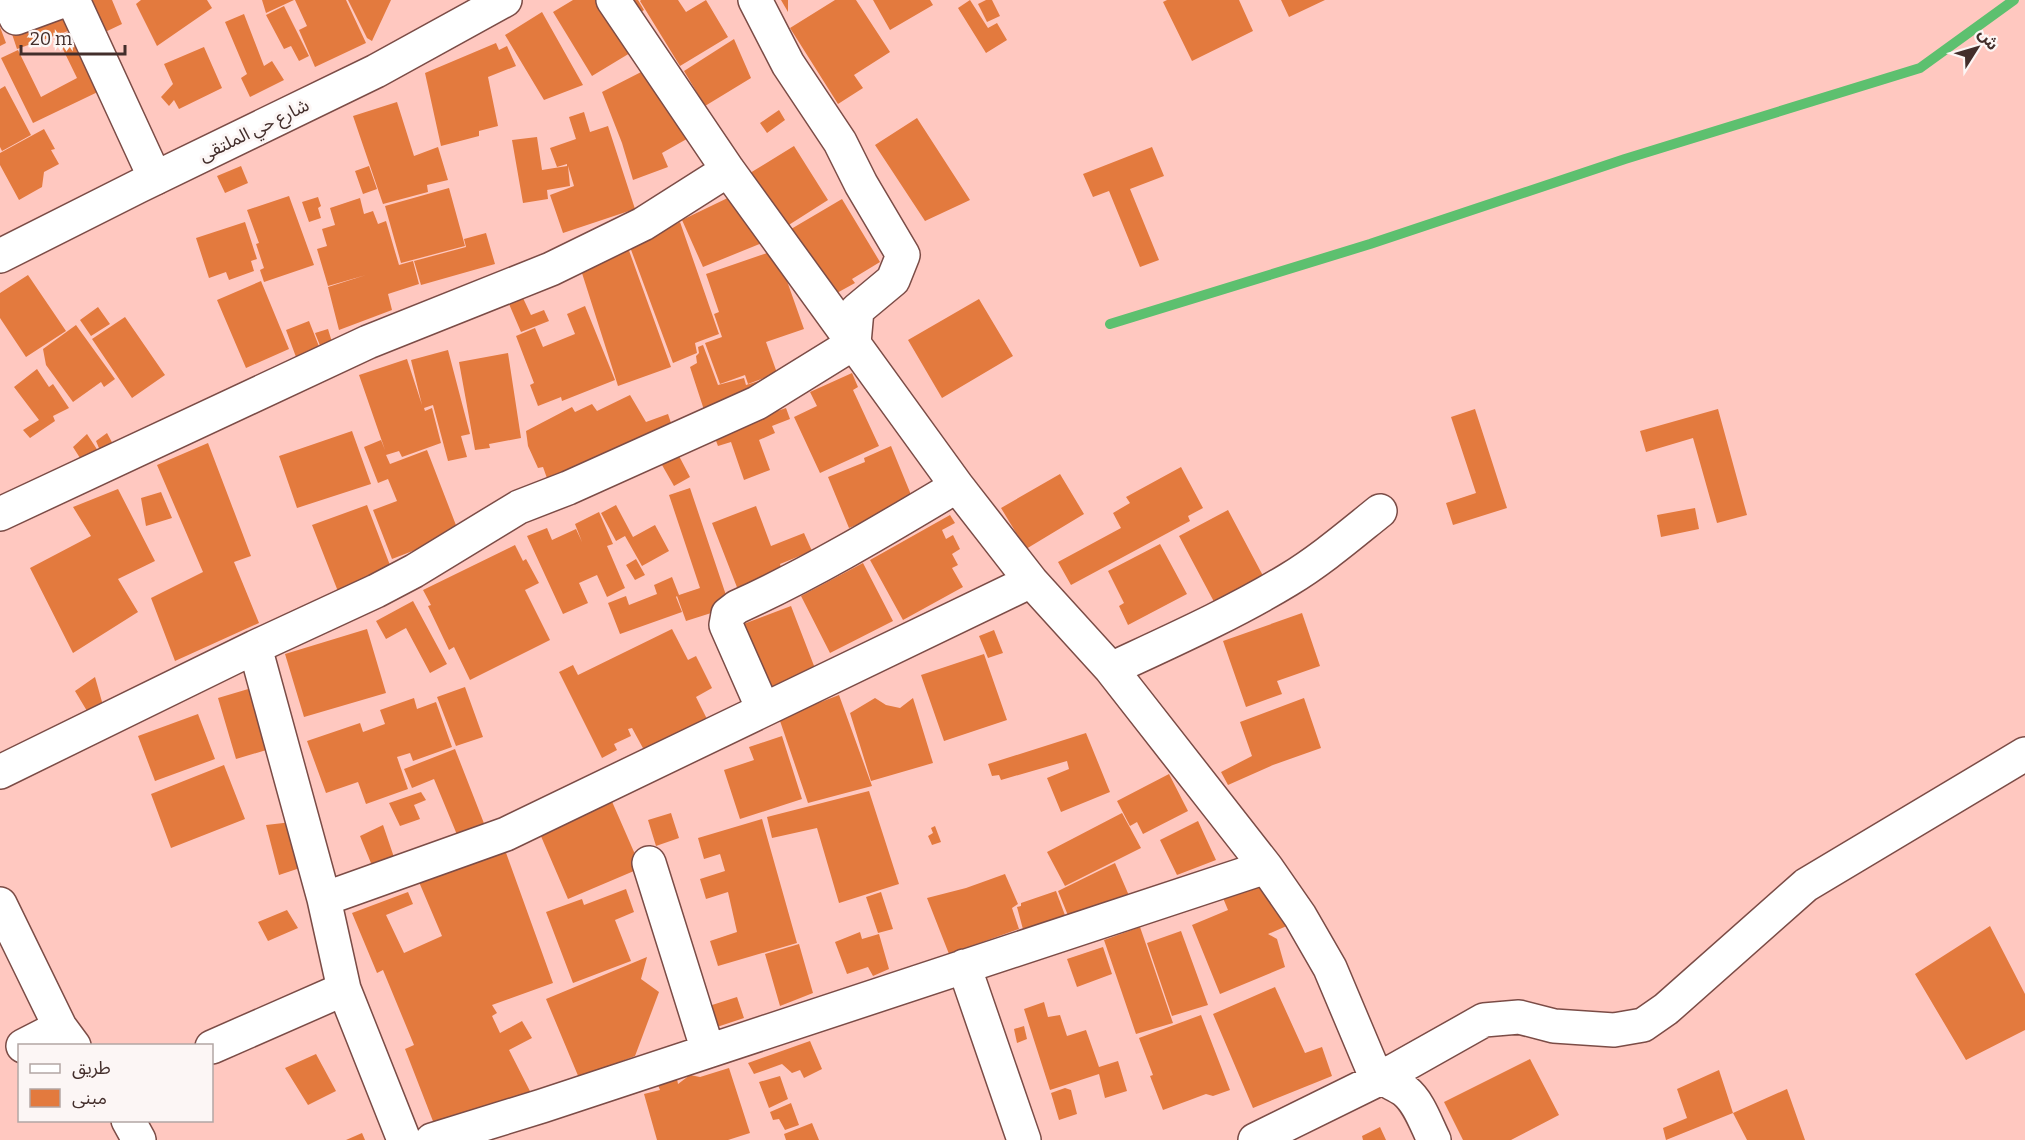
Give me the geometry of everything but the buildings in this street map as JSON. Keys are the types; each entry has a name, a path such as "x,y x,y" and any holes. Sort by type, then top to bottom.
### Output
{"street":[{"path":"4,0 16,18 65,0"},
{"path":"73,0 155,178"},
{"name":"شارع حي الملتقى","path":"0,256 376,71 505,0"},
{"path":"613,0 728,170 957,486 1031,581 1111,669 1266,867 1300,916 1330,968 1373,1070 1381,1078 1412,1098 1434,1140"},
{"path":"754,0 788,64 840,142 903,255 893,280 857,310 854,343"},
{"path":"0,514 368,342 551,269 643,224 728,170"},
{"path":"0,772 255,647 376,591 414,571 519,507 568,488 757,403 854,343"},
{"path":"763,709 726,626 728,614 737,607 827,563 957,486"},
{"path":"1111,669 1228,614 1289,579 1342,542 1380,511"},
{"path":"324,899 506,834 1031,581"},
{"path":"255,647 324,899 344,989 404,1140"},
{"path":"1255,1140 1381,1078 1484,1020 1519,1017 1554,1026 1614,1030 1643,1025 1666,1009 1806,885 2025,754"},
{"path":"648,863 708,1051"},
{"path":"432,1140 1266,867"},
{"path":"0,904 67,1036 30,1044"},
{"path":"964,966 1024,1140"},
{"path":"213,1047 344,989"},
{"path":"0,1057 18,1048"},
{"path":"129,1122 139,1140"}],"waterway":[{"path":"1110,324 1370,244 1625,159 1920,68 2014,0"}]}
